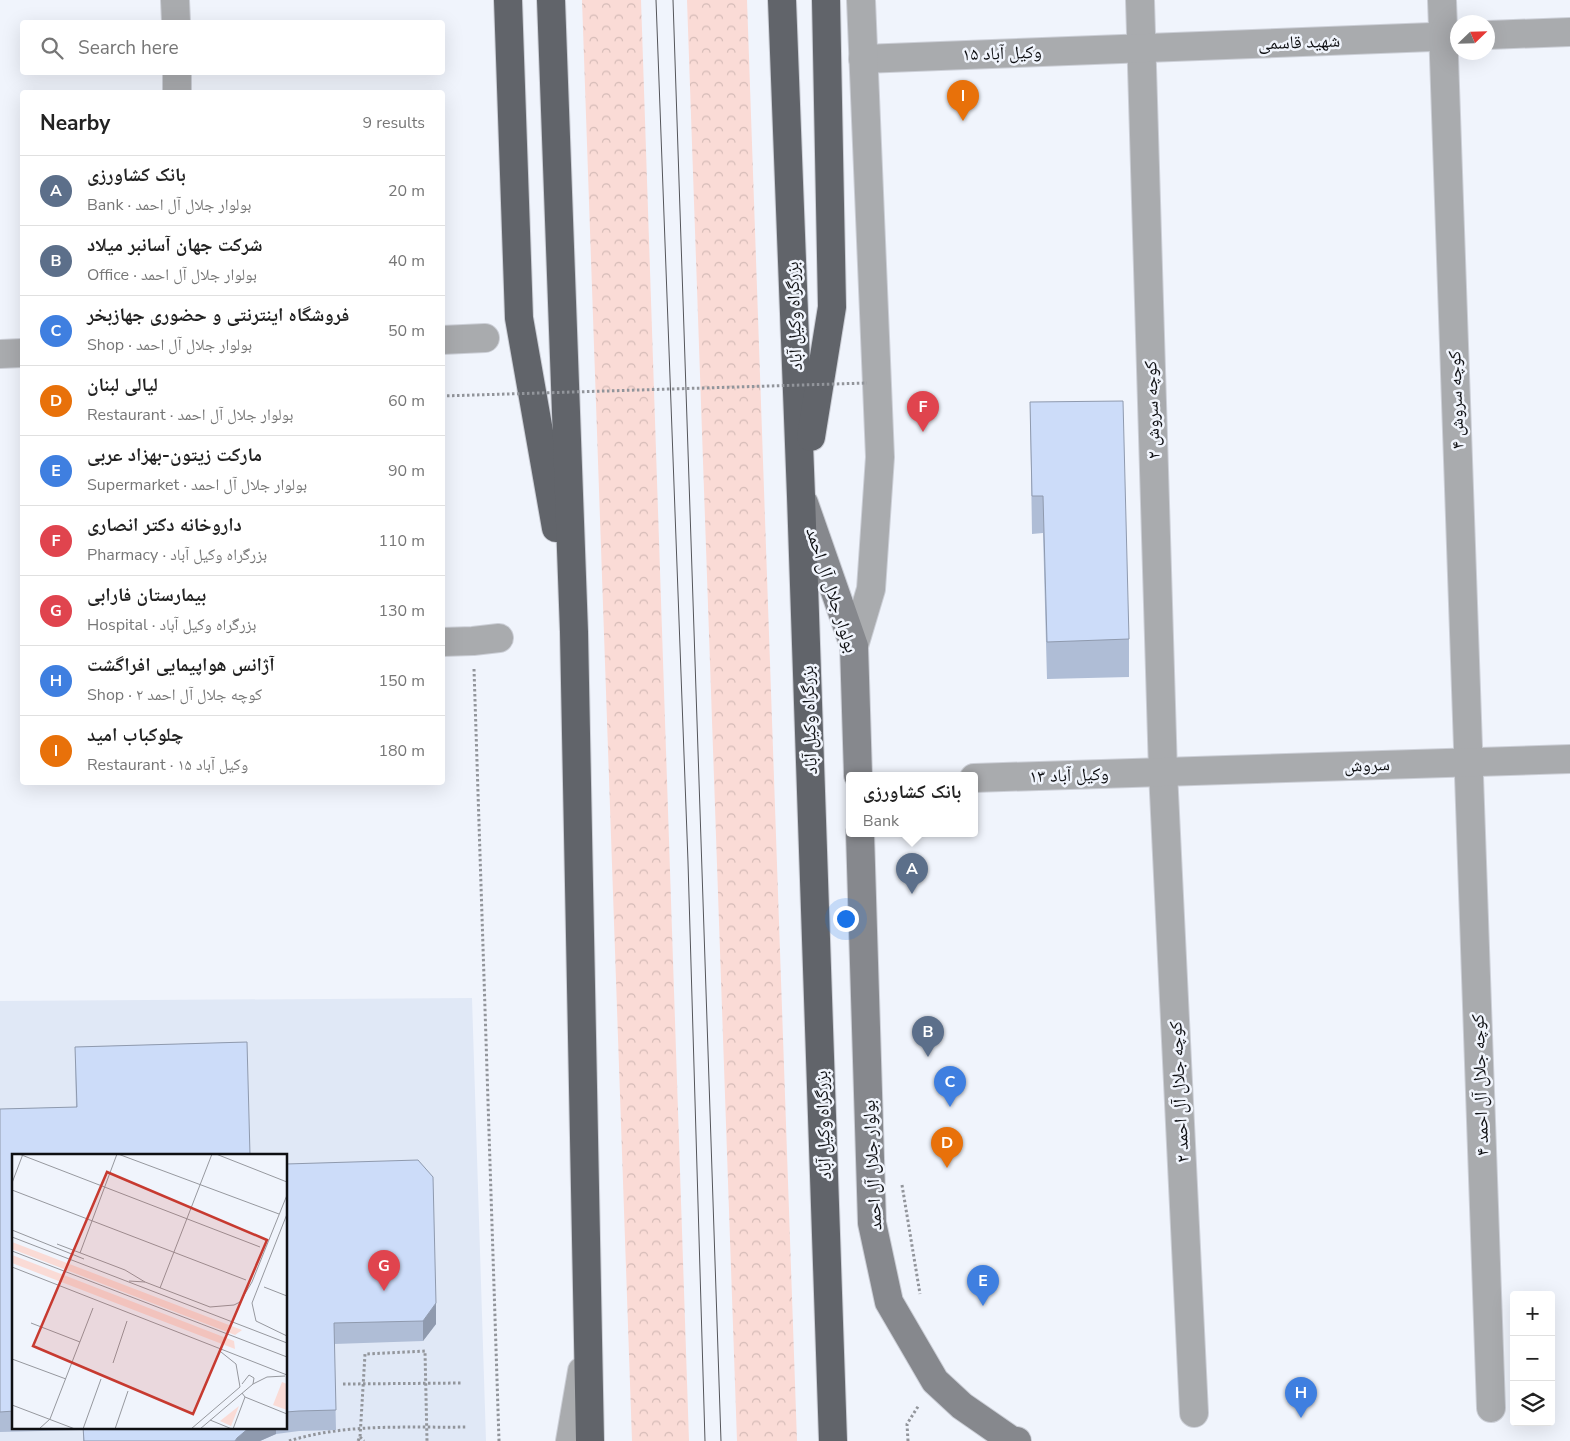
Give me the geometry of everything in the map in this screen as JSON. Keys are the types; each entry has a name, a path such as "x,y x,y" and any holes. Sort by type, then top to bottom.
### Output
{"highway":[{"path":"508,0 519,318 574,632"},
{"path":"551,0 574,632 590,1441"},
{"name":"بزرگراه وکیل آباد","path":"782,0 834,1441"},
{"path":"801,496 832,307 826,0"}],"main road":[{"name":"بولوار جلال آل احمد","path":"801,496 854,646 858,772"},
{"name":"بولوار جلال آل احمد","path":"860,837 872,1223 888,1302 934,1380 962,1406 1012,1441"}],"street":[{"path":"175,0 176,20"},
{"path":"854,646 871,589 880,457 860,0"},
{"name":"کوچه سروش ۲","path":"1140,0 1163,772"},
{"name":"کوچه سروش ۴","path":"1442,0 1450,33"},
{"path":"1495,35 1570,32"},
{"name":"شهید قاسمی","path":"1142,48 1450,37"},
{"name":"۱۵ وکیل آباد","path":"863,59 1142,48"},
{"name":"کوچه سروش ۴","path":"1452,60 1469,762"},
{"path":"177,75 177,90"},
{"path":"445,340 485,338"},
{"path":"0,354 20,353"},
{"path":"445,642 486,639"},
{"name":"سروش","path":"1163,772 1570,759"},
{"name":"کوچه جلال آل احمد ۴","path":"1469,762 1491,1408"},
{"name":"۱۳ وکیل آباد","path":"978,778 1163,772"},
{"name":"کوچه جلال آل احمد ۲","path":"1163,772 1194,1413"},
{"path":"570,1441 587,1337"}],"path":[{"path":"445,396 868,383"},
{"path":"486,639 498,1441"},
{"path":"902,1180 921,1302"},
{"path":"364,1441 359,1439 365,1354 425,1351 427,1441"},
{"path":"908,1441 907,1424 934,1380"},
{"path":"343,1384 463,1383"},
{"path":"289,1441 345,1429 467,1427"}],"shaded area":[{"path":"472,998 486,1441 0,1441 0,1001"}],"green space":[{"path":"582,0 641,0 689,1441 632,1441"},
{"path":"687,0 747,0 797,1441 737,1441"}],"building":[{"path":"1123,401 1129,639 1047,642 1043,496 1032,496 1030,402"},
{"path":"247,1042 250,1154 12,1154 12,1411 0,1412 0,1109 77,1107 75,1047"},
{"path":"418,1160 433,1177 436,1303 423,1321 334,1323 336,1410 288,1412 288,1164"},
{"path":"83,1428 249,1428 235,1441 84,1441"}],"tram line":[{"path":"656,0 688,862 705,1441"},
{"path":"673,0 721,1441"}],"place":[{"name":"چلوکباب امید","path":"963,121"},
{"name":"داروخانه دکتر انصاری","path":"923,432"},
{"name":"بانک کشاورزی","path":"912,894"},
{"name":"شرکت جهان آسانبر میلاد","path":"928,1057"},
{"name":"فروشگاه اینترنتی و حضوری جهازبخر","path":"950,1107"},
{"name":"لیالی لبنان","path":"947,1168"},
{"name":"بیمارستان فارابی","path":"384,1291"},
{"name":"مارکت زیتون-بهزاد عربی","path":"983,1306"},
{"name":"آژانس هواپیمایی افراگشت","path":"1301,1418"}]}
